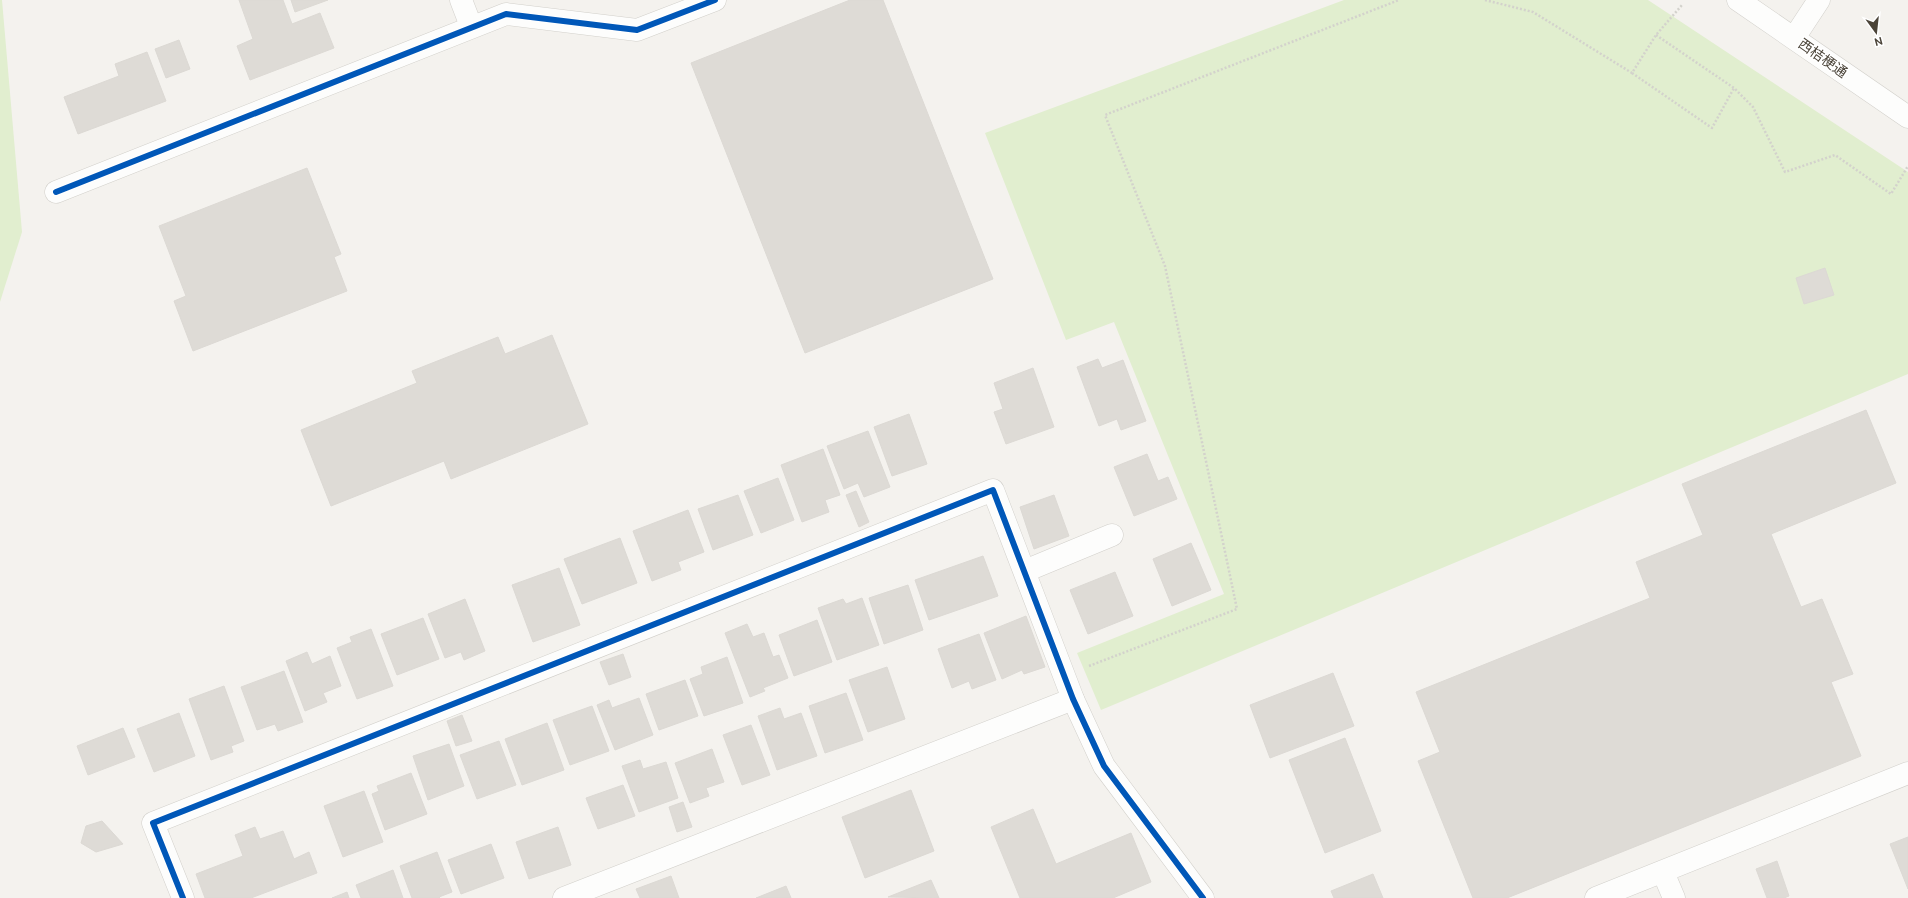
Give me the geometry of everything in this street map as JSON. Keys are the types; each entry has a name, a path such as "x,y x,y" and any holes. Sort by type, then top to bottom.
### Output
{"street":[{"path":"461,0 471,26"},
{"path":"56,192 471,26 506,14 637,30 715,0"},
{"name":"西桔梗通","path":"1738,0 1908,117"},
{"path":"1794,38 1819,0"},
{"path":"183,898 153,823 993,490 1073,699 1104,766 1203,898"},
{"path":"1025,571 1112,535"},
{"path":"564,898 1073,699"},
{"path":"1596,898 1908,773"},
{"path":"1663,872 1674,898"}],"path":[{"path":"1065,675 1237,609 1165,266 1105,114 1399,0"},
{"path":"1485,0 1533,12 1632,73 1712,128 1734,88"},
{"path":"1632,73 1656,35 1682,5"},
{"path":"1656,35 1734,88 1753,107 1785,172 1835,155 1891,194 1908,166"}],"green space":[{"path":"0,0 2,0 22,232 0,302"},
{"path":"1344,0 1648,0 1908,172 1908,374 1101,710 1077,653 1224,594 1114,322 1066,340 985,133"}],"building":[{"path":"239,0 283,0 292,24 320,13 334,48 250,80 237,46 253,39"},
{"path":"291,0 328,0 295,12"},
{"path":"850,0 883,0 993,279 805,353 691,63"},
{"path":"179,40 190,69 166,78 155,49"},
{"path":"147,52 166,101 78,134 64,97 119,76 115,64"},
{"path":"307,168 341,254 334,257 347,291 193,351 174,301 186,296 159,226"},
{"path":"1825,268 1834,295 1804,304 1796,278"},
{"path":"552,335 588,424 451,479 444,461 331,506 301,430 417,383 412,371 498,337 505,354"},
{"path":"1098,359 1102,368 1123,360 1146,421 1121,430 1117,419 1099,426 1077,367"},
{"path":"1033,368 1054,427 1006,444 994,412 1003,409 994,383"},
{"path":"1866,410 1896,483 1771,534 1801,607 1822,599 1853,674 1831,682 1861,756 1507,898 1473,898 1418,761 1440,752 1416,692 1650,598 1636,562 1703,535 1682,484"},
{"path":"909,414 927,464 892,476 874,427"},
{"path":"868,431 890,487 864,497 858,483 844,489 827,446"},
{"path":"823,449 840,495 825,500 829,512 802,522 781,465"},
{"path":"1147,454 1158,481 1168,477 1177,499 1134,516 1114,467"},
{"path":"778,478 794,520 761,533 744,491"},
{"path":"856,491 869,522 859,527 846,495"},
{"path":"738,495 753,535 713,550 698,509"},
{"path":"1054,495 1069,536 1034,549 1020,507"},
{"path":"688,510 704,552 678,562 681,570 652,581 633,531"},
{"path":"620,538 637,583 582,604 564,559"},
{"path":"1191,543 1211,590 1172,606 1153,559"},
{"path":"983,556 998,596 929,620 915,580"},
{"path":"559,568 580,625 533,642 512,585"},
{"path":"1115,572 1133,616 1088,634 1070,590"},
{"path":"908,585 923,630 884,644 869,598"},
{"path":"862,598 879,645 837,660 818,608 843,599 846,604"},
{"path":"465,599 485,651 464,660 461,652 445,658 428,614"},
{"path":"1026,616 1045,667 1024,674 1022,670 1002,679 984,633"},
{"path":"423,618 439,659 397,675 381,634"},
{"path":"817,620 832,662 794,676 779,635"},
{"path":"747,624 753,637 764,633 773,657 779,655 788,678 763,688 765,691 750,697 725,633"},
{"path":"371,629 393,686 357,699 337,648 352,642 350,637"},
{"path":"979,634 996,680 972,689 969,681 952,688 938,649"},
{"path":"307,652 312,664 330,656 341,686 323,693 327,702 305,711 286,661"},
{"path":"623,654 631,677 609,685 600,662"},
{"path":"727,657 743,703 704,716 690,679 703,674 701,667"},
{"path":"887,667 905,719 868,732 849,680"},
{"path":"284,671 303,722 278,731 275,724 257,730 241,687"},
{"path":"1333,673 1354,726 1270,758 1250,705"},
{"path":"685,680 698,716 659,730 646,694"},
{"path":"224,686 244,741 231,746 233,752 211,760 189,699"},
{"path":"846,693 863,740 825,753 809,706"},
{"path":"639,698 653,735 615,750 597,705 609,700 612,708"},
{"path":"592,706 609,751 570,765 553,720"},
{"path":"780,708 784,719 801,713 817,756 777,770 758,716"},
{"path":"179,713 195,756 154,772 137,729"},
{"path":"462,715 472,741 456,746 447,721"},
{"path":"547,723 564,770 522,785 505,739"},
{"path":"751,725 770,775 742,785 723,735"},
{"path":"123,728 135,757 88,775 77,746"},
{"path":"1345,738 1381,831 1325,853 1289,760"},
{"path":"499,741 516,785 477,799 460,755"},
{"path":"449,744 464,786 428,800 413,756"},
{"path":"712,749 724,782 706,788 709,796 690,803 675,763"},
{"path":"640,760 643,769 666,762 678,798 639,812 622,766"},
{"path":"411,773 427,814 385,830 372,794 379,791 377,786"},
{"path":"623,785 635,816 598,829 586,798"},
{"path":"911,790 934,851 865,878 842,817"},
{"path":"364,791 383,842 343,857 324,806"},
{"path":"683,802 692,827 677,832 669,807"},
{"path":"1033,809 1056,864 1131,833 1151,882 1113,898 1020,898 991,827"},
{"path":"102,821 123,844 96,852 81,843 86,826"},
{"path":"255,827 260,839 283,831 294,859 309,852 317,873 251,898 205,898 196,874 243,856 235,835"},
{"path":"558,827 571,865 529,879 516,842"},
{"path":"1908,837 1908,889 1890,844"},
{"path":"491,844 504,878 461,894 448,860"},
{"path":"437,852 452,892 439,897 440,898 412,898 400,866"},
{"path":"1777,861 1789,896 1784,898 1767,898 1756,869"},
{"path":"393,870 403,898 361,898 356,885"},
{"path":"1373,874 1383,898 1334,898 1331,891"},
{"path":"671,876 679,898 640,898 636,889"},
{"path":"931,880 939,898 888,897"},
{"path":"786,886 791,898 756,898"},
{"path":"347,892 349,898 332,898"}],"cycle path":[{"path":"56,192 506,14 637,30 715,0"},
{"path":"183,898 153,823 993,490 1073,699 1104,766 1203,898"}]}
